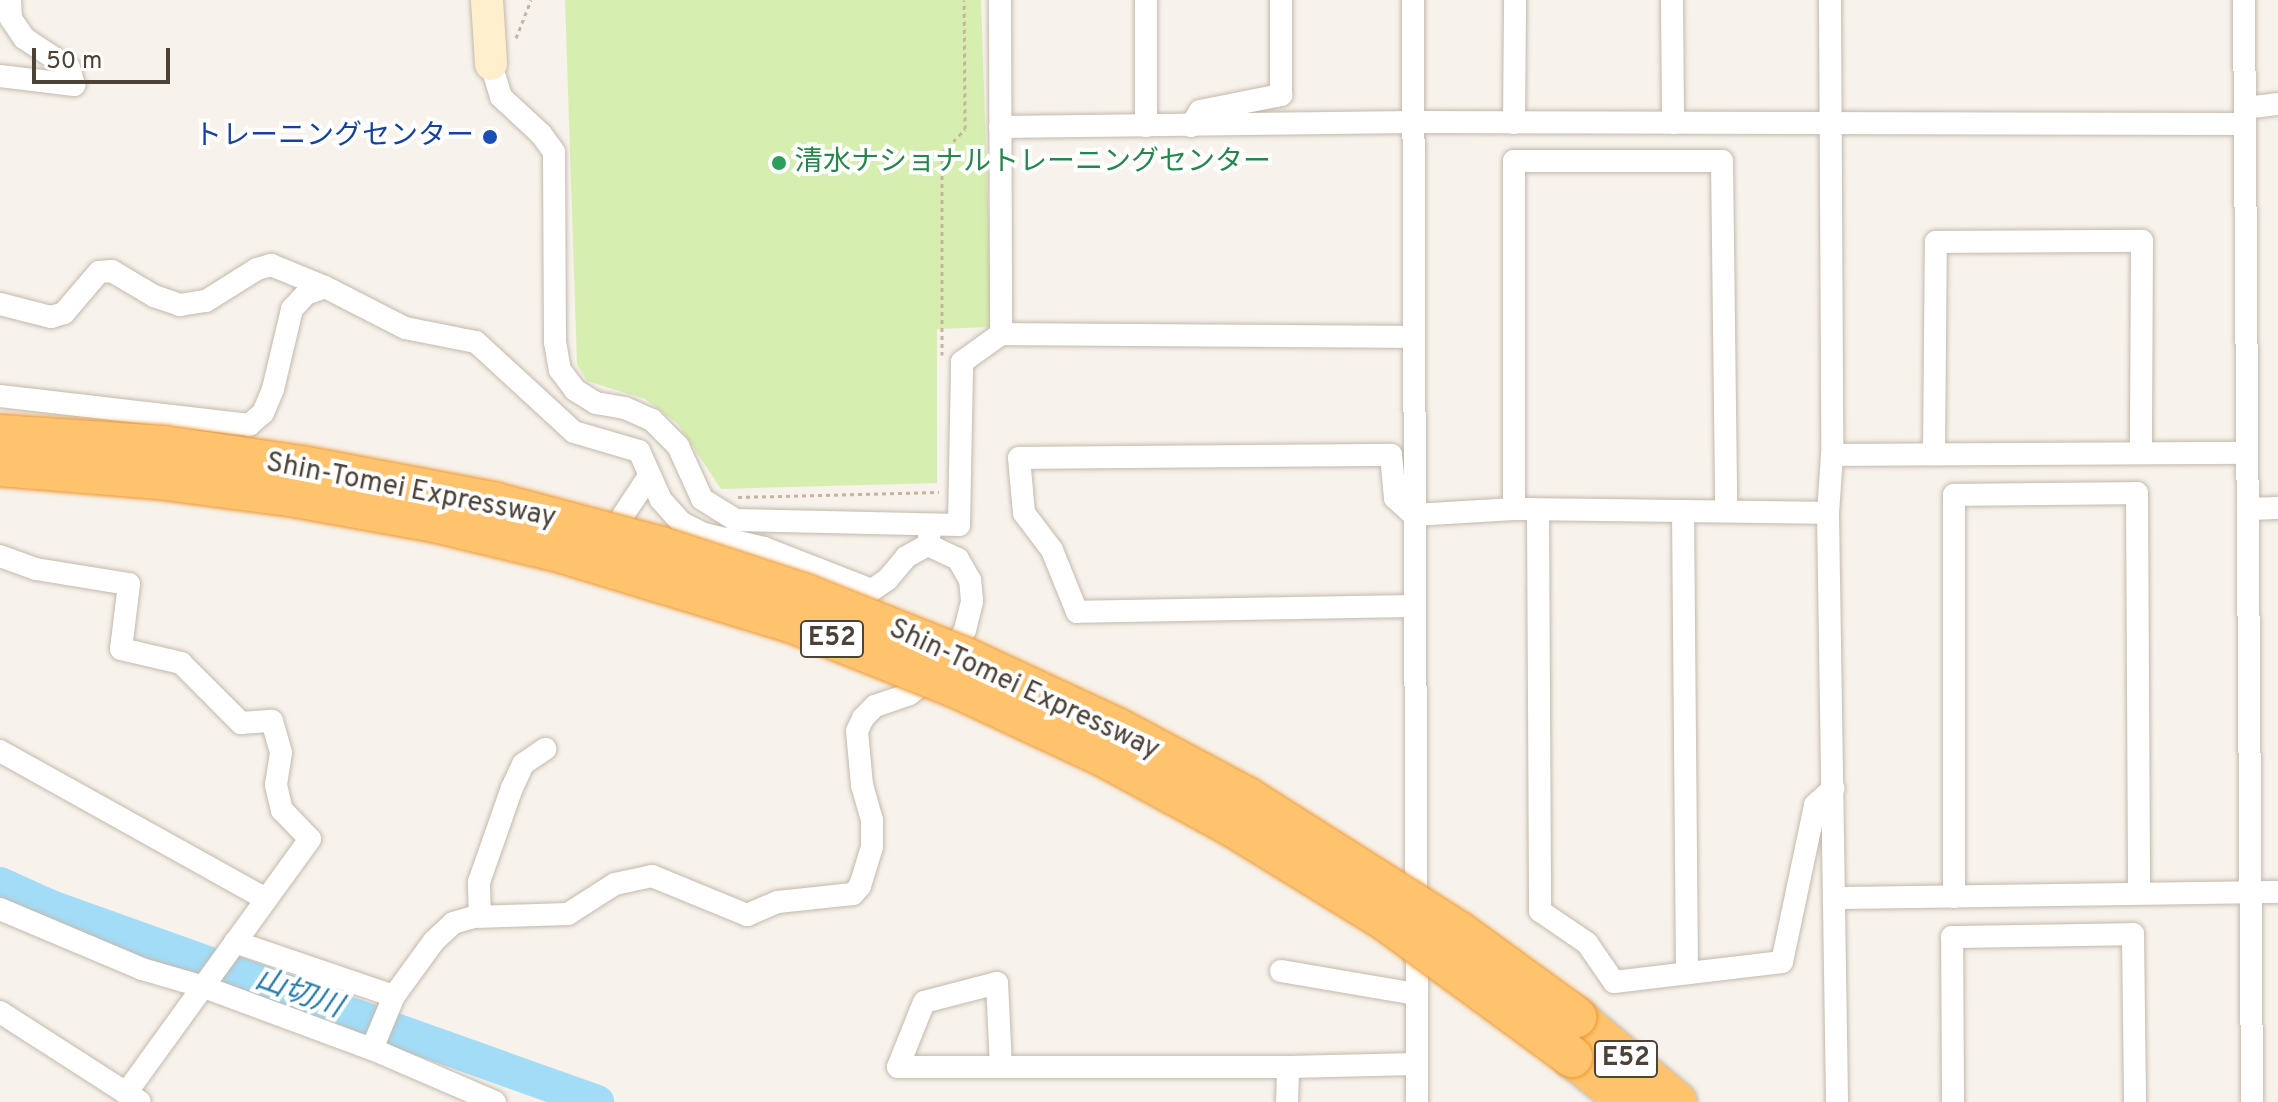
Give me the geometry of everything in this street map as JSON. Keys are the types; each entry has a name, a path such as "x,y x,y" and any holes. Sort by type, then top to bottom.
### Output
{"highway":[{"name":"Shin-Tomei Expressway","path":"0,435 164,446 301,466 496,503 661,547 805,594 966,658 1117,728 1248,798 1459,932 1576,1017 1677,1102"},
{"name":"Shin-Tomei Expressway","path":"0,466 174,481 296,497 439,523 556,551 793,623 955,687 1103,756 1232,826 1385,920 1572,1057 1628,1102"}],"street":[{"path":"0,76 74,85 69,68 24,38 11,19 10,0"},
{"path":"487,0 503,53 501,97 541,134 554,152 555,342 560,370 575,390 596,403 625,408 652,420 678,446 702,499 735,520 929,535 959,525 962,362 1001,334 1413,337"},
{"path":"1000,0 1001,334"},
{"path":"1146,0 1146,126"},
{"path":"1191,126 1200,111 1281,95 1281,0"},
{"path":"1413,0 1417,1102"},
{"path":"1514,123 1515,0"},
{"path":"1672,0 1673,123"},
{"path":"1830,0 1832,455 1828,513 1837,1102"},
{"path":"2244,0 2252,1102"},
{"path":"1000,127 1412,122 1830,123 2245,116 2278,104"},
{"path":"1514,509 1514,161 1722,161 1726,511"},
{"path":"1934,454 1936,242 2142,241 2141,453"},
{"path":"0,304 51,317 64,313 99,272 112,271 154,296 180,305 206,301 257,269 271,265 325,287 405,328 476,342 574,432 639,451 661,500 682,523 704,534 764,548 872,590 887,580 929,535"},
{"path":"0,396 249,425 263,413 273,389 292,309 306,294 325,287"},
{"path":"1832,455 2246,453"},
{"path":"1414,606 1077,612 1052,550 1024,513 1019,458 1391,455 1395,498 1414,515 1514,509 1828,513"},
{"path":"622,517 649,476"},
{"path":"1954,897 1954,495 2137,493 2139,893"},
{"path":"2248,509 2278,508"},
{"path":"1538,510 1540,911 1587,943 1614,982 1782,962 1815,805 1834,788"},
{"path":"1683,511 1687,973"},
{"path":"374,1044 393,999 434,941 453,923 480,916 568,914 615,884 652,876 747,915 778,902 853,894 860,886 872,847 872,820 862,785 857,731 863,718 875,706 909,694 938,673 965,630 972,601 970,580 958,559 929,535"},
{"path":"0,556 36,569 129,584 121,649 181,663 241,723 272,721 281,753 276,785 282,810 310,839 207,983 133,1097 0,1012"},
{"path":"480,916 479,882 512,788 523,764 545,749"},
{"path":"0,751 266,899"},
{"path":"1836,898 2278,892"},
{"path":"0,909 142,969 207,983 374,1044 495,1102"},
{"path":"1953,1102 1952,937 2133,934 2135,1102"},
{"path":"233,946 393,999"},
{"path":"1281,971 1415,994"},
{"path":"1001,1067 997,983 924,1002 898,1067 1001,1067 1288,1067 1416,1064"},
{"path":"1287,1102 1288,1067"}],"path":[{"path":"503,53 531,0"},
{"path":"942,369 942,153 965,129 964,0"},
{"path":"738,497 942,492"}],"green space":[{"name":"清水ナショナルトレーニングセンター","path":"565,0 981,0 992,327 937,329 937,483 721,489 678,424 645,399 587,381 577,364"}],"waterway":[{"name":"山切川","path":"0,884 51,907 597,1102"}],"place":[{"name":"トレーニングセンター","path":"490,137"},
{"name":"清水ナショナルトレーニングセンター","path":"779,163"}]}
